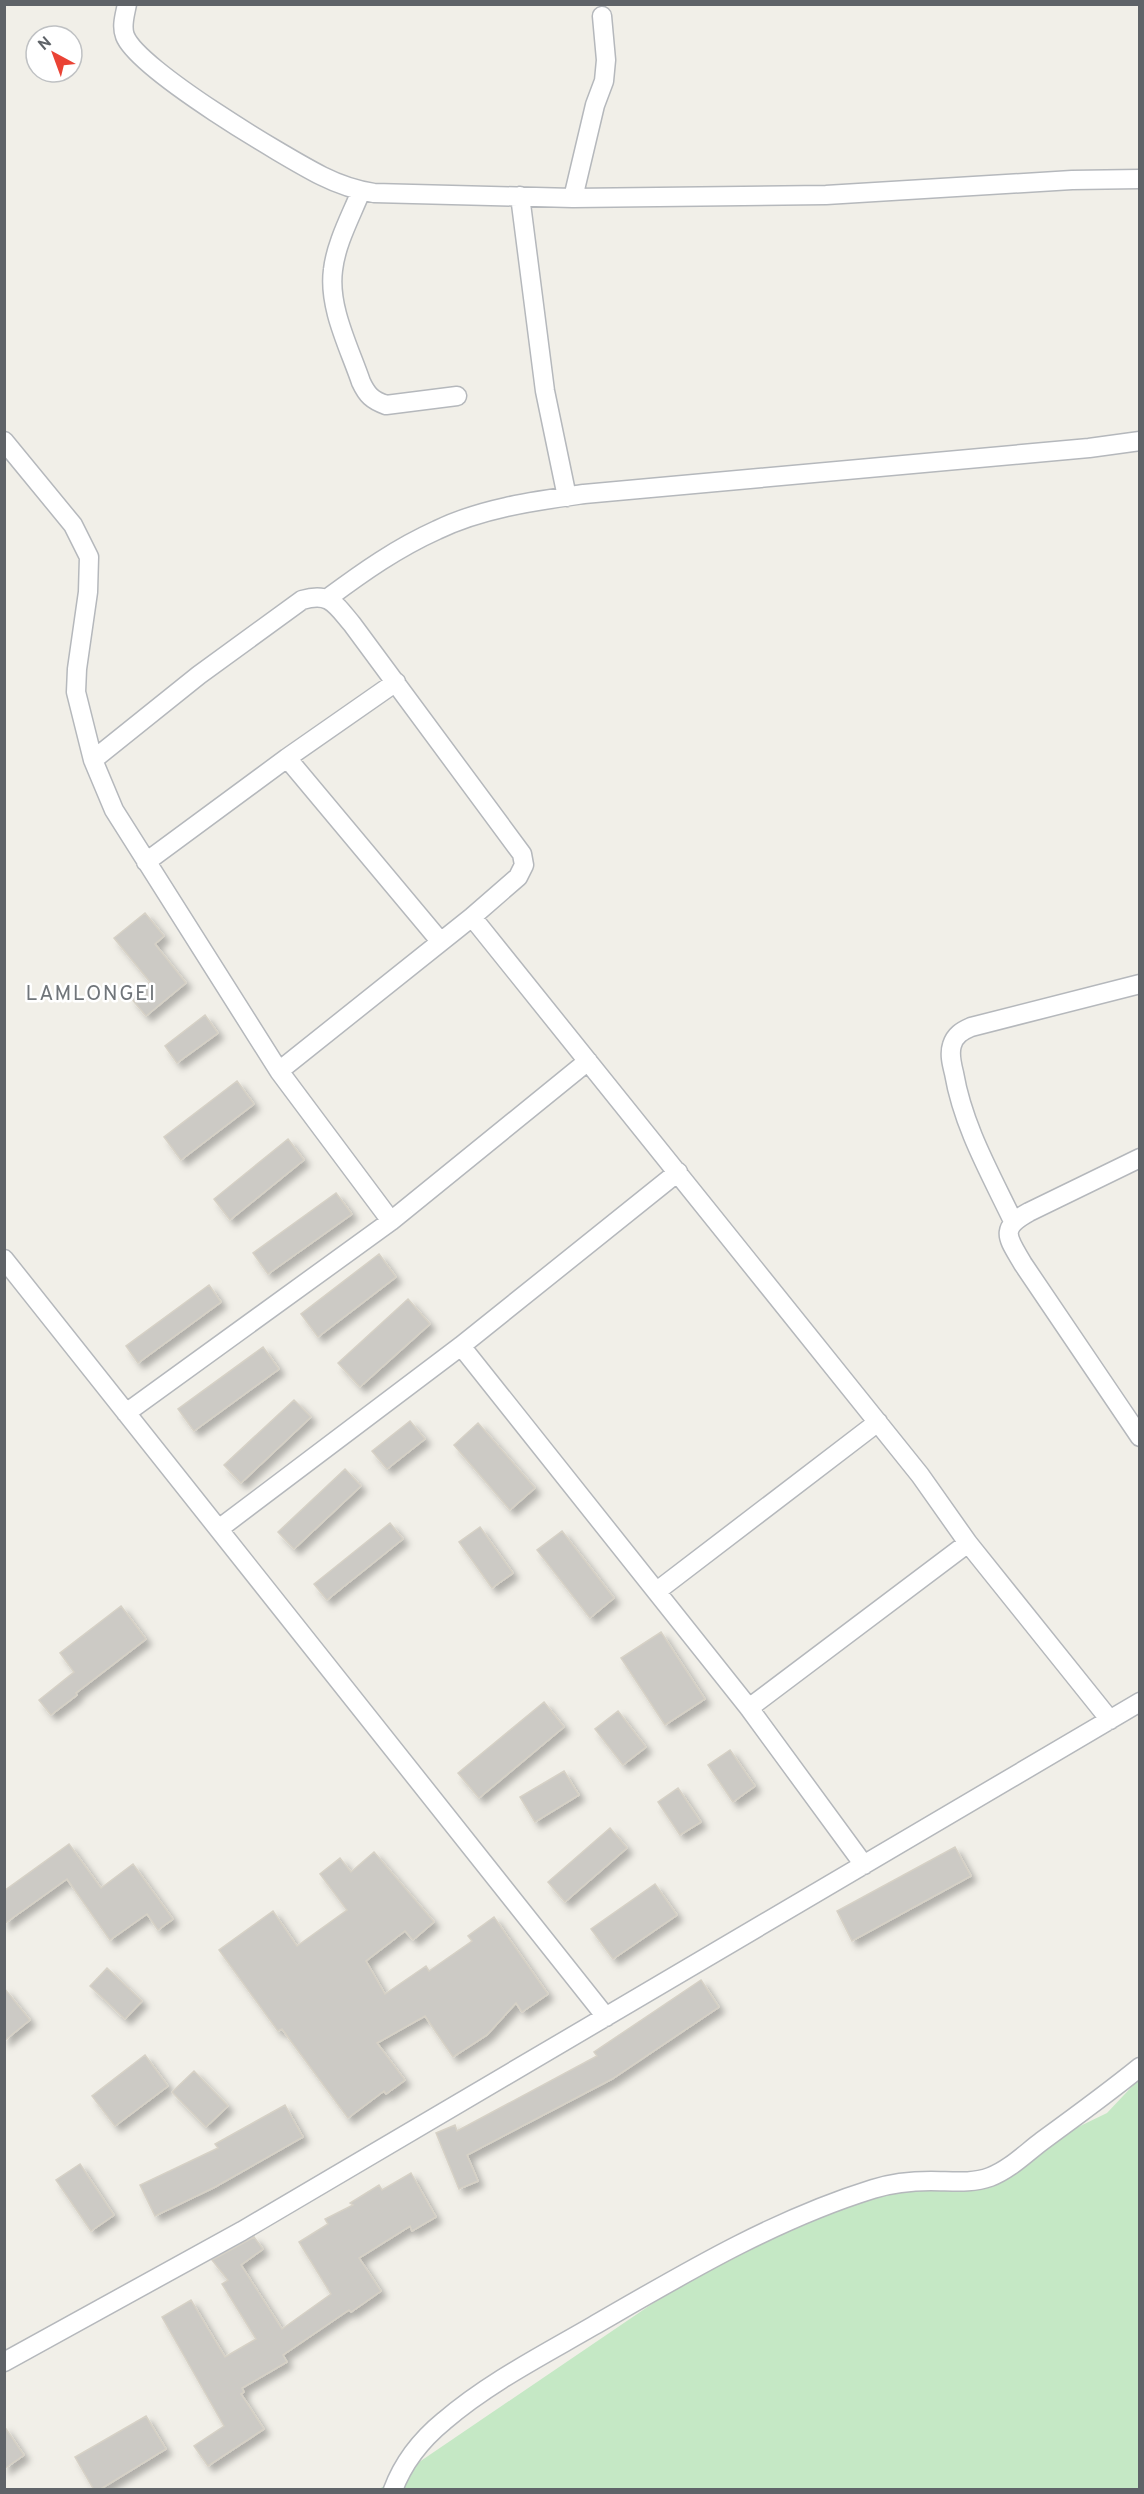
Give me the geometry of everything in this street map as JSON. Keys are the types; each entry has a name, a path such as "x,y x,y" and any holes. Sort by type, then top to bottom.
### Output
{"street":[{"path":"127,4 123,26 125,36 143,60 226,119 321,175 361,191 573,198 826,195 1072,180 1140,179"},
{"path":"573,198 595,105 604,81 606,60 602,16"},
{"path":"361,191 337,250 332,286 334,303 366,393 375,401 386,405 458,396"},
{"path":"520,196 545,391 567,497"},
{"path":"328,598 385,556 439,528 489,512 567,497 1089,448 1140,441"},
{"path":"6,446 73,525 89,557 88,592 76,692 93,760 114,810 279,1071 391,1221"},
{"path":"93,760 199,675 302,600 317,596 328,598 352,624 396,682 522,854 524,865 518,877 472,917 279,1071"},
{"path":"146,862 286,758 396,682"},
{"path":"286,758 440,941"},
{"path":"472,917 878,1422 920,1475 968,1542 1110,1720"},
{"path":"1012,1221 965,1120 958,1098 951,1046 958,1034 971,1027 1140,984"},
{"path":"126,1413 391,1221 588,1061"},
{"path":"1140,1158 1012,1221 1008,1229 1023,1264 1140,1437"},
{"path":"220,1528 461,1346 678,1172"},
{"path":"4,1258 606,2017"},
{"path":"461,1346 749,1708 864,1865"},
{"path":"657,1591 878,1422"},
{"path":"749,1708 968,1542"},
{"path":"4,2362 242,2231 1140,1702"},
{"path":"393,2490 399,2472 420,2445 444,2421 487,2390 558,2346 672,2280 767,2230 871,2189 891,2183 968,2182 990,2177 1008,2167 1105,2096 1140,2067"}],"green space":[{"path":"1139,2079 1139,2489 378,2490 777,2219 981,2174 1107,2113"}],"building":[{"path":"145,913 164,936 155,944 186,983 146,1016 131,998 150,982 114,938"},
{"path":"205,1015 218,1033 177,1063 165,1046"},
{"path":"237,1081 254,1104 181,1160 164,1137"},
{"path":"288,1139 304,1160 230,1220 214,1199"},
{"path":"336,1193 352,1214 268,1274 253,1253"},
{"path":"379,1254 396,1277 318,1337 301,1314"},
{"path":"209,1285 221,1302 138,1363 126,1346"},
{"path":"408,1299 430,1324 360,1387 338,1363"},
{"path":"263,1347 279,1369 194,1431 178,1409"},
{"path":"294,1400 311,1417 241,1483 224,1465"},
{"path":"410,1421 425,1439 387,1469 372,1451"},
{"path":"478,1423 535,1488 510,1510 454,1445"},
{"path":"345,1469 361,1486 294,1549 278,1532"},
{"path":"390,1523 403,1539 327,1600 314,1584"},
{"path":"480,1527 513,1573 492,1588 459,1542"},
{"path":"562,1531 614,1598 590,1618 537,1550"},
{"path":"121,1606 146,1639 51,1715 39,1700 74,1672 60,1653"},
{"path":"661,1632 705,1699 665,1725 621,1658"},
{"path":"544,1702 564,1727 479,1798 458,1773"},
{"path":"618,1711 646,1747 623,1765 595,1729"},
{"path":"730,1750 755,1786 733,1802 708,1765"},
{"path":"564,1771 579,1795 535,1822 520,1797"},
{"path":"678,1788 701,1822 680,1835 658,1802"},
{"path":"610,1828 627,1848 565,1902 548,1882"},
{"path":"69,1844 101,1888 133,1864 173,1919 158,1930 147,1914 110,1940 67,1879 4,1924 4,1891"},
{"path":"955,1847 971,1876 852,1941 837,1911"},
{"path":"374,1852 434,1922 413,1940 405,1931 366,1961 385,1994 426,1966 429,1971 472,1941 468,1936 494,1917 548,1994 522,2012 516,2003 487,2035 453,2057 425,2016 377,2043 405,2080 386,2094 384,2091 348,2118 282,2029 278,2031 219,1950 273,1911 297,1946 347,1910 320,1874 340,1858 351,1872"},
{"path":"655,1884 677,1915 613,1959 591,1929"},
{"path":"107,1968 142,2001 125,2019 90,1986"},
{"path":"701,1980 719,2007 612,2079 467,2155 478,2181 459,2189 436,2133 455,2125 457,2131 597,2056 594,2052"},
{"path":"4,1988 30,2020 4,2041"},
{"path":"145,2055 168,2086 115,2126 92,2096"},
{"path":"194,2071 228,2106 206,2127 172,2092"},
{"path":"285,2105 303,2137 215,2187 155,2216 140,2185 218,2148 215,2144"},
{"path":"80,2164 114,2215 91,2231 56,2180"},
{"path":"411,2173 436,2217 412,2231 410,2226 359,2258 381,2291 283,2355 287,2362 242,2388 244,2392 241,2394 264,2429 208,2466 194,2446 224,2426 162,2317 191,2300 225,2357 256,2339 222,2284 228,2280 212,2260 254,2237 263,2249 241,2265 282,2329 331,2294 299,2242 328,2224 325,2219 353,2205 350,2203 379,2185 382,2190"},
{"path":"146,2416 166,2449 99,2490 94,2490 75,2457"},
{"path":"4,2426 24,2455 4,2469"}],"district":[{"name":"LAMLONGEI","path":"91,993"}]}
